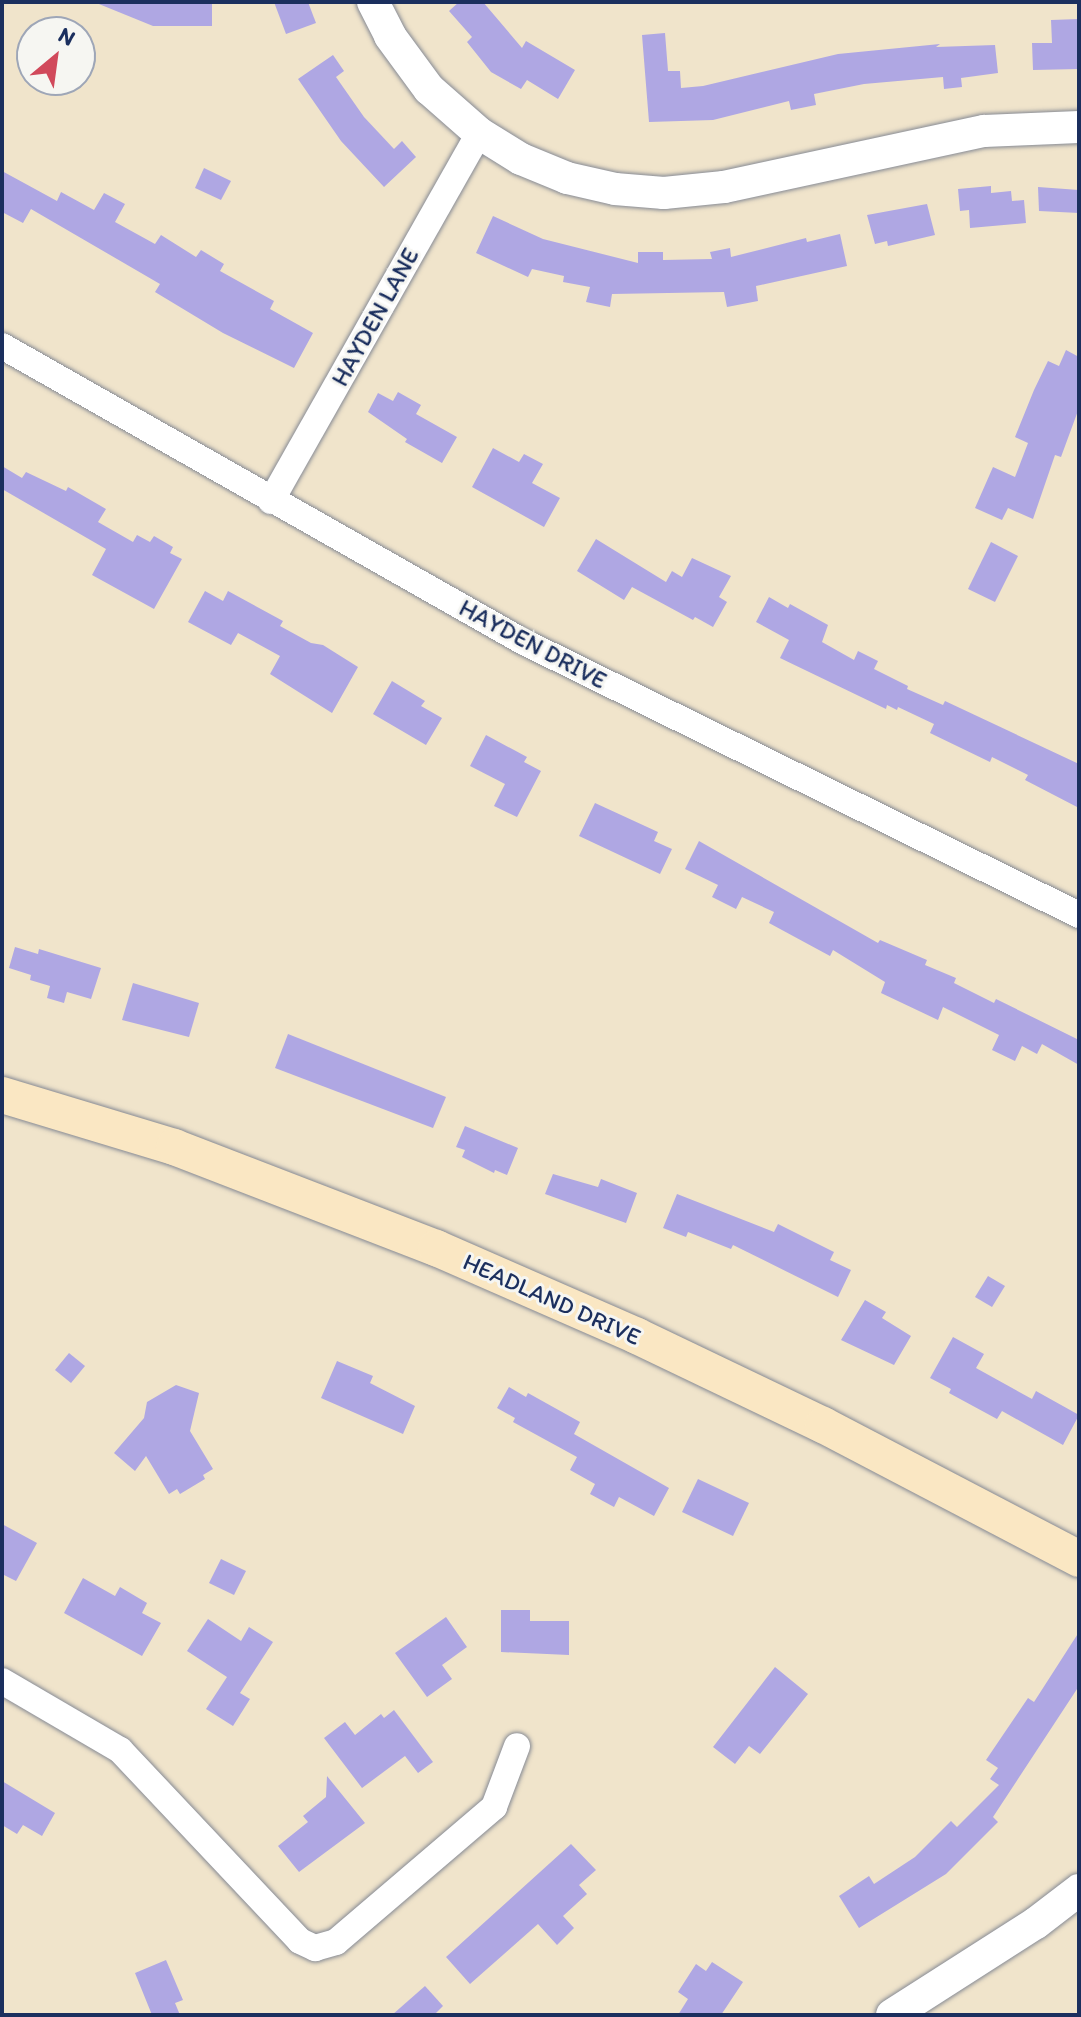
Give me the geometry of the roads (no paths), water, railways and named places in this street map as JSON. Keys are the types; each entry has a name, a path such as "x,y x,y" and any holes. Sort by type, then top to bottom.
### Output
{"main road":[{"name":"HEADLAND DRIVE","path":"2,1095 174,1147 465,1261 637,1336 814,1420 1079,1559"}],"street":[{"path":"373,2 390,36 429,89 479,133 521,159 567,178 615,189 664,193 724,187 984,131 1079,127"},
{"name":"HAYDEN LANE","path":"271,501 479,133"},
{"name":"HAYDEN DRIVE","path":"2,346 522,641 1079,915"},
{"path":"2,1681 120,1750 300,1941 315,1948 336,1942 494,1807 517,1746"},
{"path":"892,2015 1036,1923 1079,1890"}]}
